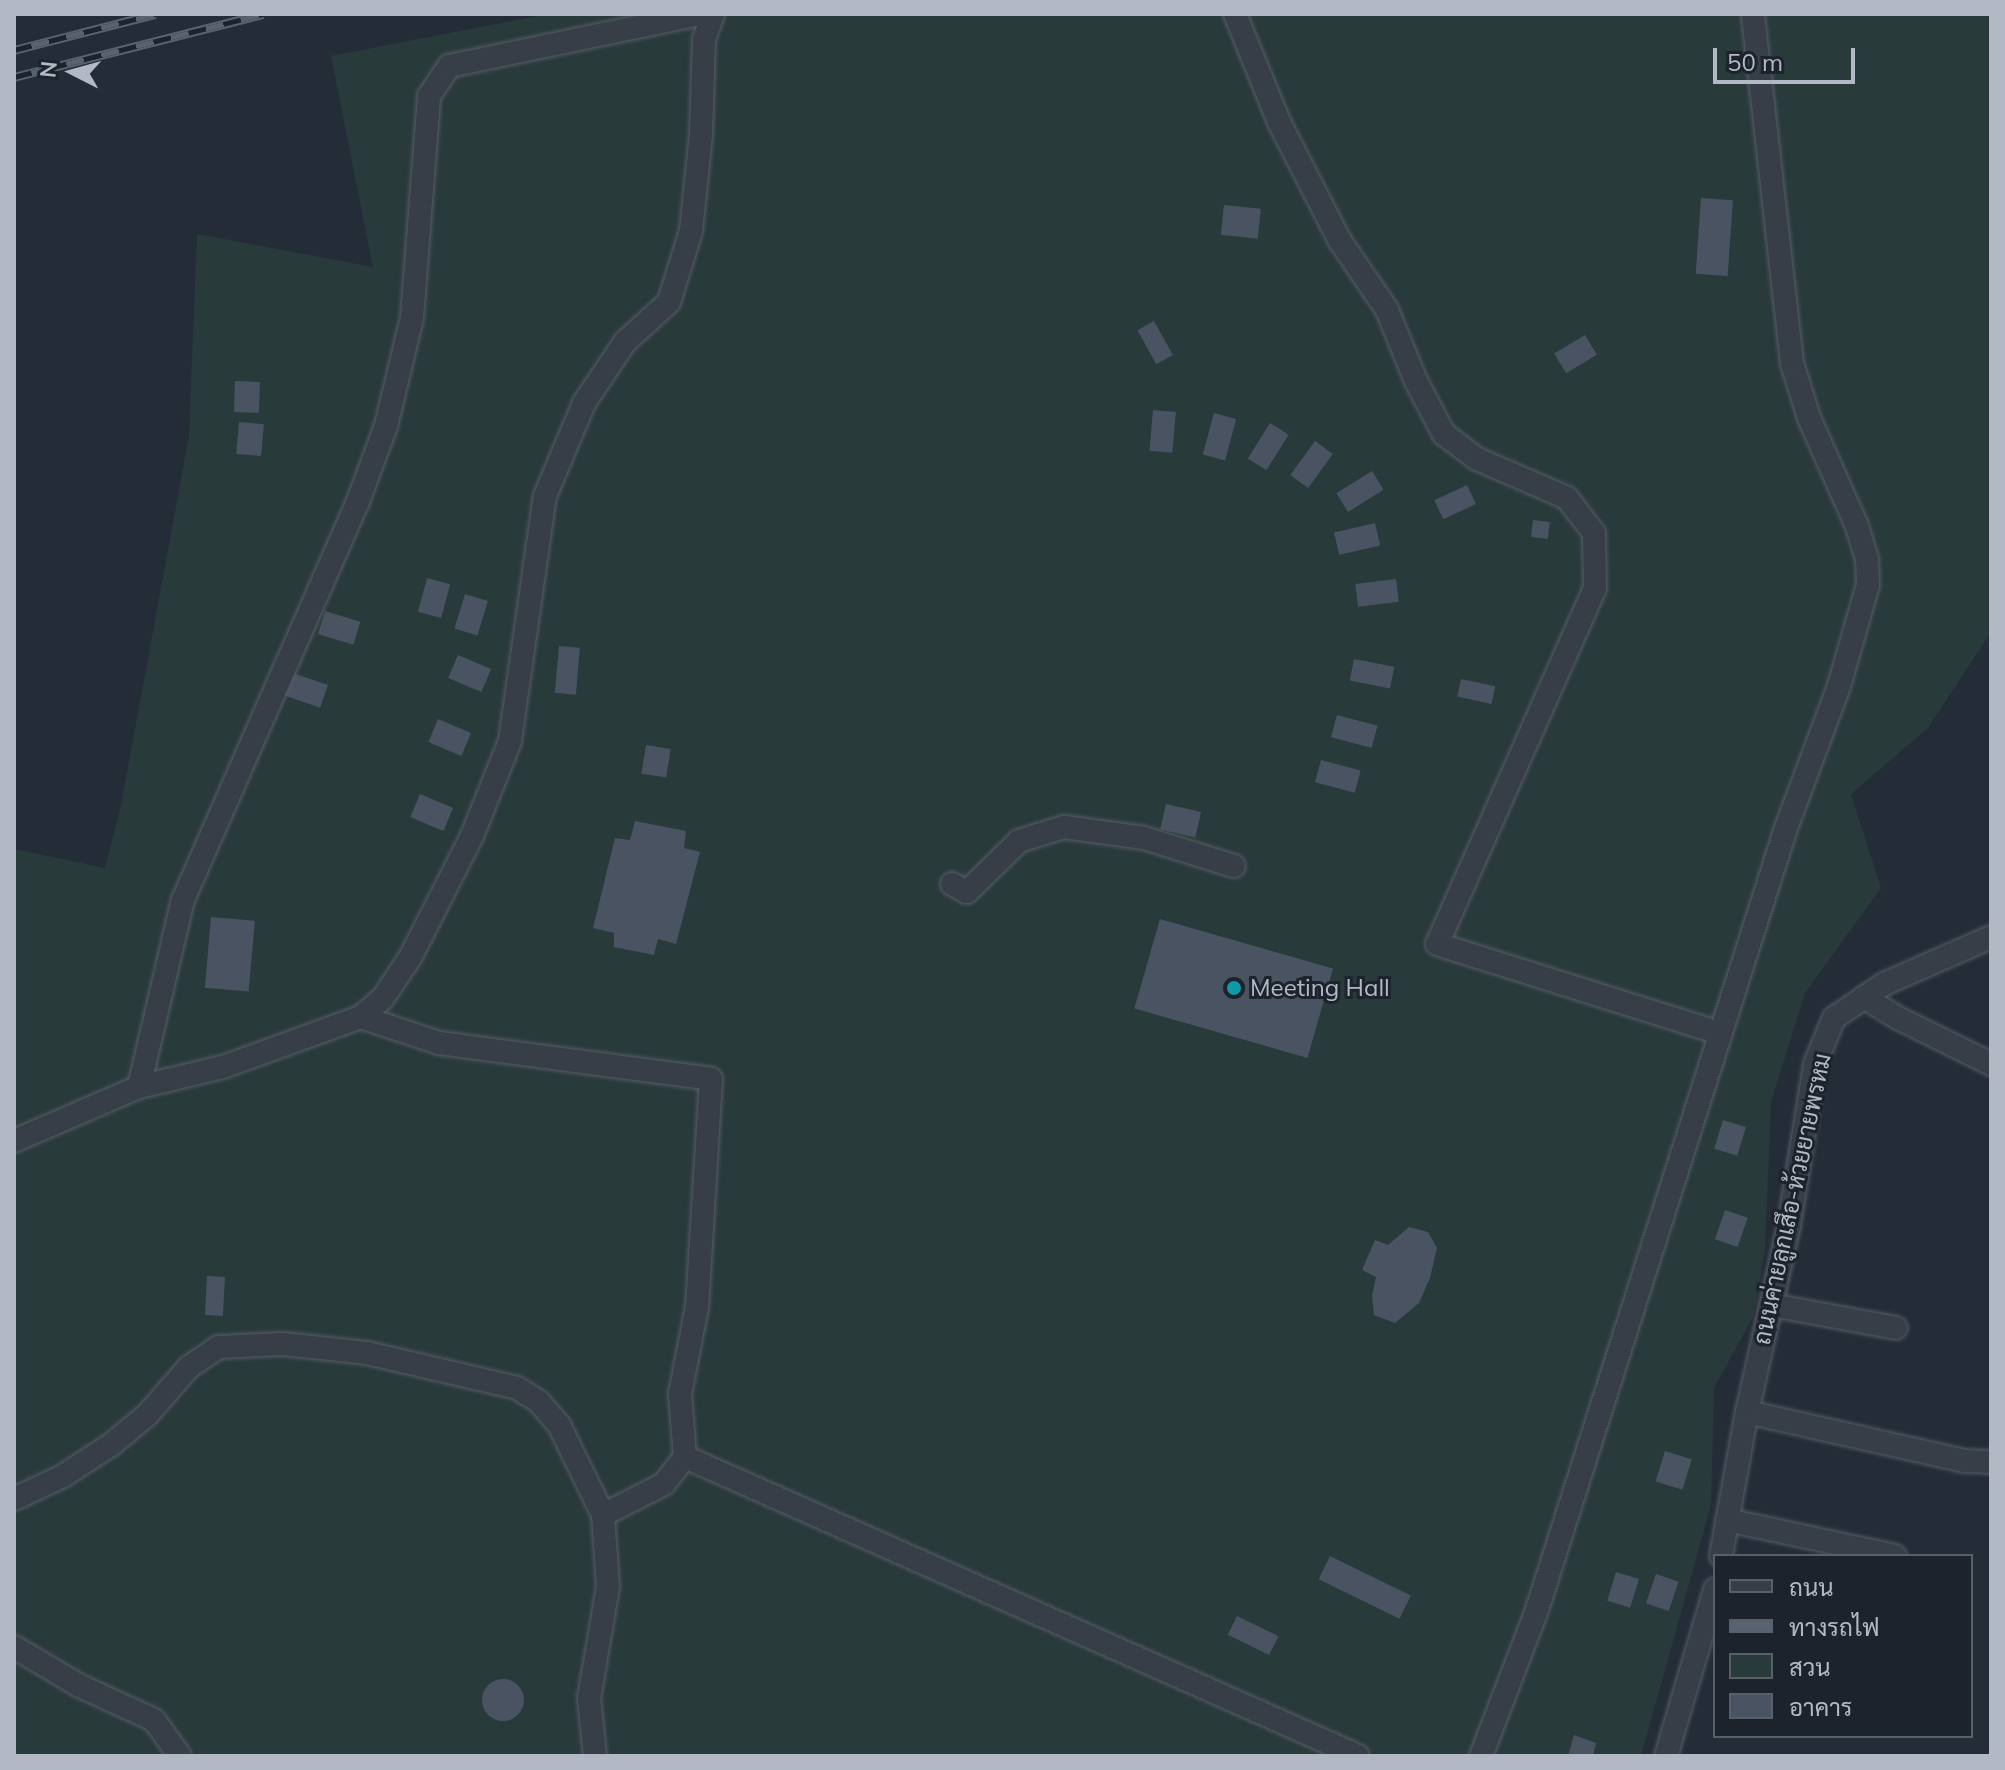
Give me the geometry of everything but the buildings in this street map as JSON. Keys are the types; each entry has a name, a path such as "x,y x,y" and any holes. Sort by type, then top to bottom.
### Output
{"street":[{"path":"139,1087 183,900 357,504 386,426 412,318 429,96 449,66 699,14"},
{"path":"14,1141 139,1087 223,1067 361,1017 383,998 411,956 472,836 510,741 545,496 579,416 625,342 669,302 691,231 701,135 704,39 713,14"},
{"path":"1235,14 1279,122 1340,241 1387,310 1416,381 1444,434 1477,459 1567,498 1594,533 1595,588 1437,944 1719,1033"},
{"path":"1481,1756 1536,1613 1786,828 1858,630 1868,585 1867,559 1856,524 1809,418 1792,363 1753,14"},
{"path":"952,884 967,892 1019,841 1064,827 1144,838 1234,866"},
{"name":"ถนนค่ายลูกเสึอ-ห้วยยายพรหม","path":"1721,1554 1747,1412 1789,1225 1815,1064 1834,1018 1884,984 1991,937"},
{"path":"1864,997 1898,1018 1991,1064"},
{"path":"361,1017 439,1043 711,1079 697,1307 680,1394 685,1457 664,1484 603,1515"},
{"path":"1771,1305 1896,1328"},
{"path":"14,1499 63,1476 112,1444 147,1415 165,1390 204,1354 219,1347 242,1343 283,1344 367,1353 517,1388 539,1402 559,1425 603,1515 608,1587 589,1698 595,1756"},
{"path":"1747,1412 1964,1461 1991,1462"},
{"path":"685,1457 1358,1756"},
{"path":"1727,1520 1886,1554"},
{"path":"1674,1754 1713,1597"},
{"path":"14,1647 80,1686 154,1720 180,1756"}],"green space":[{"path":"548,14 1991,14 1991,632 1928,728 1851,794 1881,888 1805,993 1771,1102 1765,1250 1753,1317 1714,1388 1711,1505 1641,1756 14,1756 14,849 105,868 121,805 189,436 197,234 373,267 331,56"}],"railway":[{"path":"14,50 155,14"},
{"path":"14,77 263,14"}],"place":[{"name":"Meeting Hall","path":"1234,988"}]}
